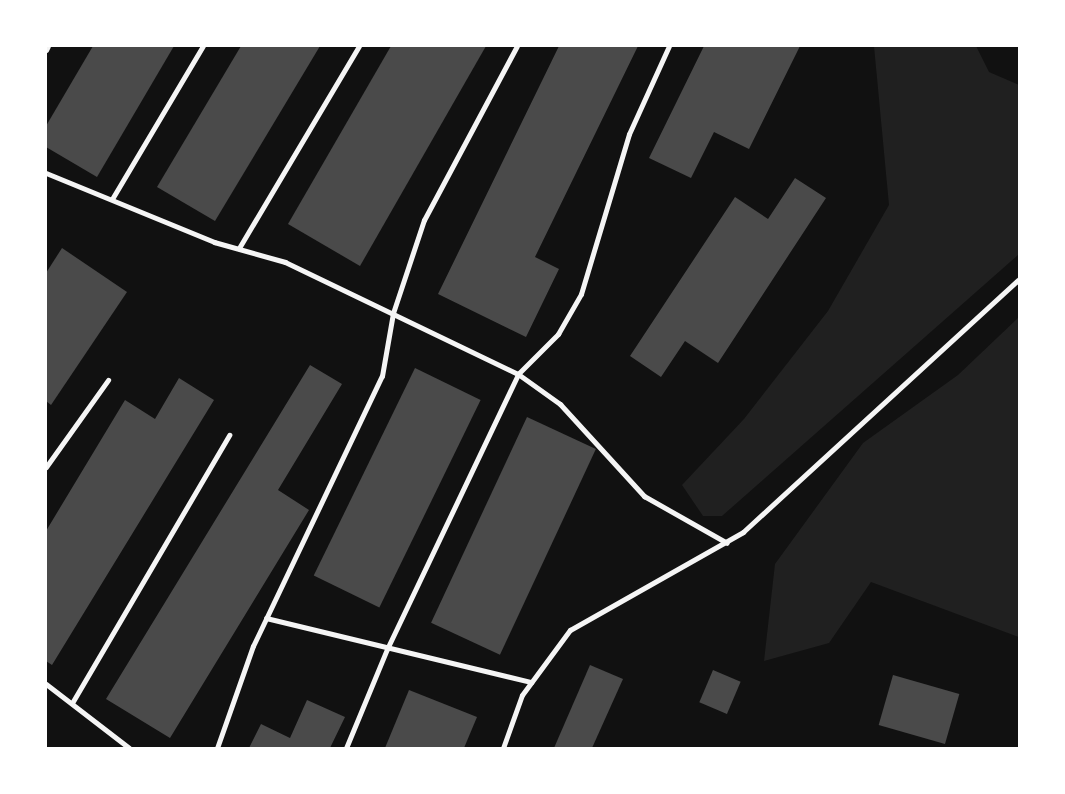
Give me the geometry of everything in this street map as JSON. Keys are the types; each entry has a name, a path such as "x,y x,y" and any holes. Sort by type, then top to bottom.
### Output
{"lane":[{"path":"112,199 203,46"},
{"path":"240,248 359,46"},
{"path":"218,748 266,618 382,376 393,313 424,219 517,46"},
{"path":"346,748 387,649 518,374 558,334 581,294 629,134 669,46"},
{"path":"46,173 240,248 285,262 518,374 560,404 644,496 727,543"},
{"path":"503,748 531,682 547,657 586,617 727,543 1020,278"},
{"path":"46,467 108,380"},
{"path":"72,703 229,435"},
{"path":"266,618 531,682"},
{"path":"46,684 129,748"}],"shaded area":[{"path":"874,46 976,46 989,72 1019,85 1019,254 722,516 703,516 682,485 744,419 828,311 889,205"},
{"path":"1019,317 1019,637 871,582 829,643 764,661 775,564 863,443 958,375"}],"building":[{"path":"93,46 174,46 97,177 46,147 46,126"},
{"path":"241,46 320,46 215,221 157,187"},
{"path":"391,46 486,46 360,266 288,224"},
{"path":"559,46 638,46 535,257 559,269 526,337 438,294"},
{"path":"704,46 800,46 749,149 714,132 691,178 649,158"},
{"path":"795,178 826,198 718,363 685,341 661,377 630,356 735,197 768,219"},
{"path":"62,248 127,292 51,405 46,401 46,273"},
{"path":"310,365 342,384 278,490 309,510 170,738 106,699"},
{"path":"415,368 481,400 379,608 314,576"},
{"path":"179,378 214,400 52,665 46,661 46,531 125,400 155,419"},
{"path":"527,417 596,449 500,655 431,623"},
{"path":"590,665 623,679 592,748 554,748"},
{"path":"713,670 741,682 727,714 699,702"},
{"path":"893,675 959,694 945,744 879,725"},
{"path":"409,690 477,717 464,748 385,748"},
{"path":"307,700 345,717 330,748 249,748 261,724 290,738"}]}
